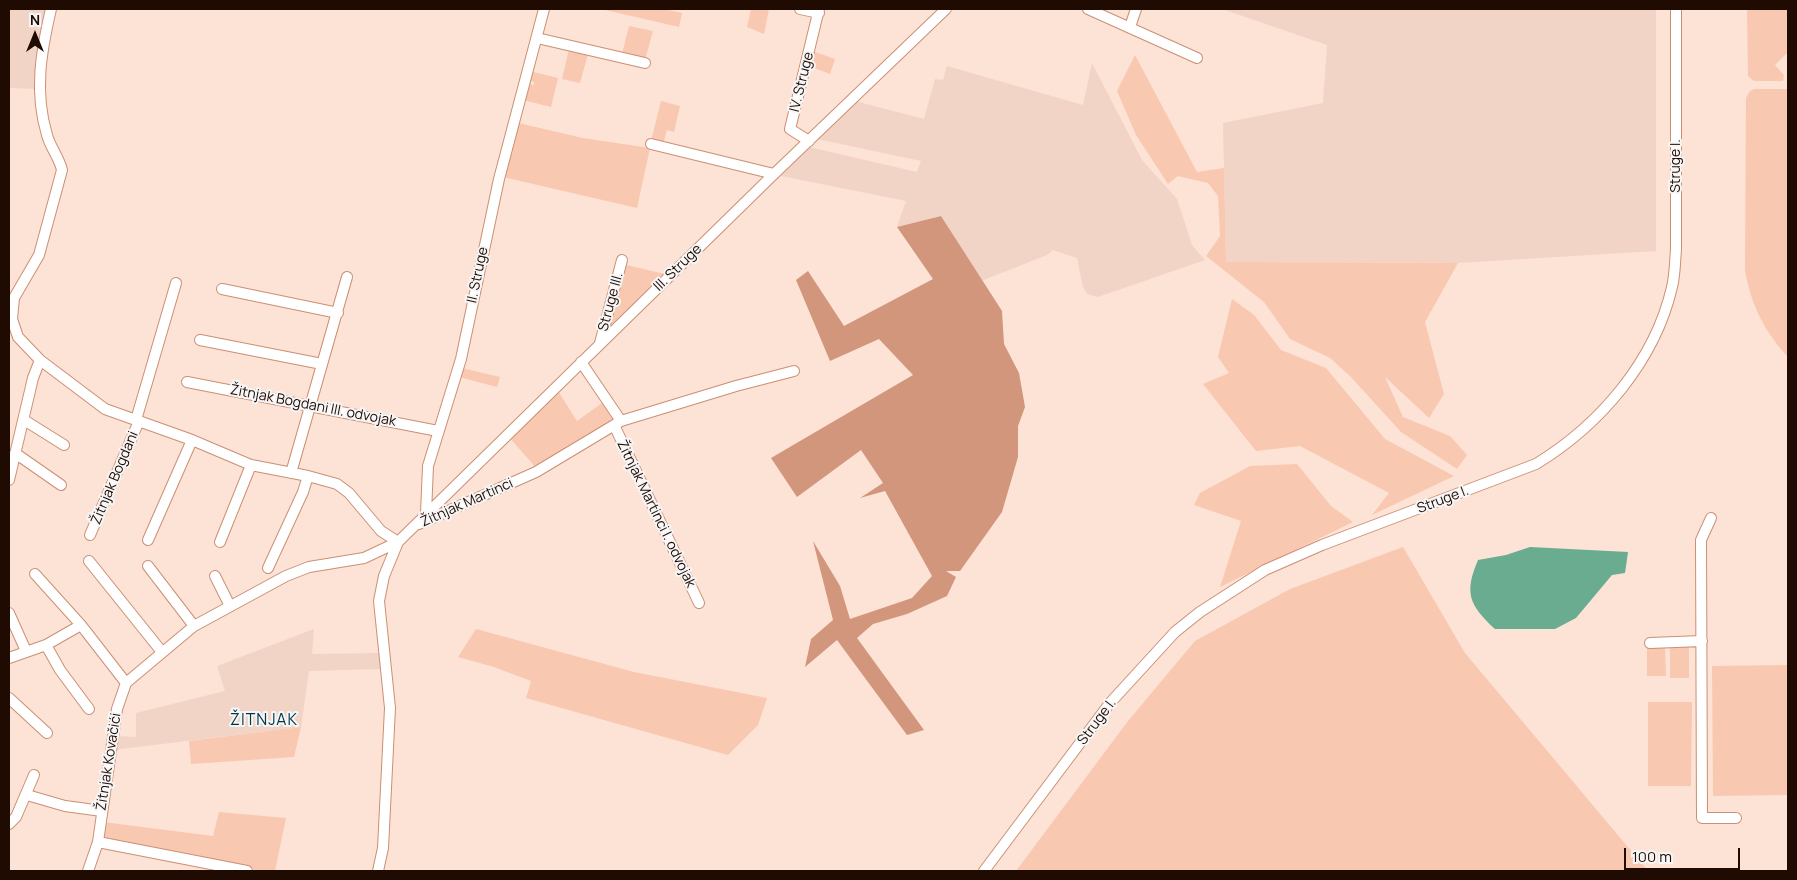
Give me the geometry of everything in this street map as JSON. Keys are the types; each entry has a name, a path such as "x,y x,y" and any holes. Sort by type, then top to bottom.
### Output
{"street":[{"name":"Žitnjak Bogdani","path":"51,9 40,68 39,95 47,138 62,170 39,255 14,298 12,312 14,329 18,337 40,360 106,409 192,440 251,465 308,476 332,482 344,488 381,531 398,542"},
{"name":"II. Struge","path":"426,513 428,466 461,359 499,179 544,9"},
{"name":"IV. Struge","path":"800,9 819,11 790,129 809,141"},
{"name":"III. Struge","path":"411,527 946,9"},
{"path":"1088,9 1197,58"},
{"path":"1130,27 1136,9"},
{"name":"Struge I.","path":"984,871 1110,703 1175,632 1200,612 1265,570 1322,545 1536,464 1561,448 1603,411 1652,344 1672,287 1676,249 1676,9"},
{"path":"536,38 645,63"},
{"path":"651,144 774,174"},
{"name":"Struge III.","path":"600,344 622,260"},
{"path":"291,473 348,277"},
{"path":"137,421 176,283"},
{"path":"222,289 338,313"},
{"path":"200,340 322,364"},
{"path":"9,480 33,378 40,360"},
{"path":"581,362 618,423"},
{"name":"Žitnjak Martinci","path":"378,871 383,848 390,708 379,600 384,576 398,542 411,527 536,472 618,423 736,386 794,371"},
{"name":"Žitnjak Bogdani III. odvojak","path":"187,382 438,431"},
{"path":"24,420 64,445"},
{"name":"Žitnjak Bogdani","path":"90,535 137,421"},
{"name":"Žitnjak Martinci I. odvojak","path":"618,423 699,603"},
{"path":"148,540 192,440"},
{"path":"15,453 61,485"},
{"path":"220,542 251,465"},
{"path":"268,568 303,492 308,476"},
{"path":"1711,518 1701,540 1702,818 1736,818"},
{"path":"35,574 82,625 126,683 194,626 296,571 364,558 398,542"},
{"path":"89,561 162,652"},
{"path":"148,566 194,626"},
{"path":"215,576 230,606"},
{"path":"9,614 26,651"},
{"path":"9,658 46,645 82,625"},
{"path":"1650,643 1702,641"},
{"name":"Žitnjak Kovačići","path":"46,645 60,670 89,709"},
{"name":"Žitnjak Kovačići","path":"88,871 98,842 117,709 126,683"},
{"path":"9,698 48,733"},
{"path":"9,824 16,817 34,775"},
{"path":"27,795 65,806 102,811"},
{"path":"98,842 246,871"}],"shaded area":[{"path":"9,9 48,9 36,89 9,88"},
{"path":"601,9 664,9 682,13 679,27"},
{"path":"751,9 769,9 764,34 747,27"},
{"path":"1222,9 1656,9 1656,251 1458,263 1226,262 1223,123 1323,103 1327,45"},
{"path":"1747,9 1788,9 1788,52 1775,65 1784,75 1783,81 1754,81 1748,76"},
{"path":"629,26 653,31 645,60 622,54"},
{"path":"569,49 588,54 580,83 562,79"},
{"path":"812,51 835,59 830,74 809,66"},
{"path":"1135,55 1197,172 1224,168 1226,262 1458,263 1425,322 1444,394 1429,418 1385,377 1403,417 1450,436 1467,455 1457,469 1401,432 1350,376 1330,358 1290,339 1264,302 1206,256 1220,236 1218,196 1208,183 1178,176 1168,184 1136,135 1117,91"},
{"path":"1092,63 1142,160 1177,199 1192,245 1205,260 1098,297 1087,294 1083,287 1077,258 1053,250 1047,255 981,281 941,216 897,227 906,201 781,176 809,147 917,172 921,161 817,139 855,101 924,119 935,79 943,80 947,66 1083,105"},
{"path":"530,71 558,78 551,107 523,100 528,84 534,85 534,82 529,80"},
{"path":"1754,89 1788,89 1788,357 1765,327 1760,317 1751,295 1745,270 1746,98 1750,91"},
{"path":"661,101 680,106 674,132 667,130 663,144 651,141"},
{"path":"518,123 583,138 650,148 637,208 503,177"},
{"path":"941,216 1002,311 1004,344 1019,373 1025,407 1018,426 1018,457 1002,512 960,571 946,571 956,577 947,596 907,614 873,624 857,638 924,730 907,735 837,640 805,667 811,639 833,620 813,541 840,586 850,619 912,598 932,576 885,491 860,498 883,483 861,450 797,497 771,458 913,375 879,339 830,361 796,280 808,271 844,326 933,279 897,227"},
{"path":"622,264 665,274 609,329"},
{"path":"1232,299 1254,315 1281,350 1326,368 1385,439 1454,476 1372,515 1389,493 1300,446 1256,451 1203,384 1229,373 1218,357"},
{"path":"462,368 500,377 497,387 459,377"},
{"path":"558,391 577,421 602,403 614,422 537,469 509,437"},
{"path":"1297,464 1331,506 1353,522 1220,587 1241,521 1194,505 1200,493 1250,466"},
{"path":"1403,547 1465,653 1648,871 1016,871 1128,721 1195,641 1290,589"},
{"path":"1530,547 1628,552 1625,573 1612,575 1576,618 1555,629 1495,629 1479,613 1470,590 1478,560 1506,555"},
{"path":"314,629 312,654 380,653 381,669 309,671 301,727 113,750 116,736 136,737 136,713 225,691 217,666"},
{"path":"476,629 634,672 767,698 758,725 728,755 526,698 531,681 494,667 458,657"},
{"path":"1689,643 1689,678 1670,678 1670,644"},
{"path":"1647,645 1665,645 1666,676 1647,676"},
{"path":"1788,665 1788,795 1713,796 1712,666"},
{"path":"1648,702 1692,702 1691,786 1648,786"},
{"path":"301,727 294,757 191,764 189,741"},
{"path":"219,812 286,818 275,871 261,871 102,837 103,822 213,836"}],"district":[{"name":"ŽITNJAK","path":"264,721"}]}
